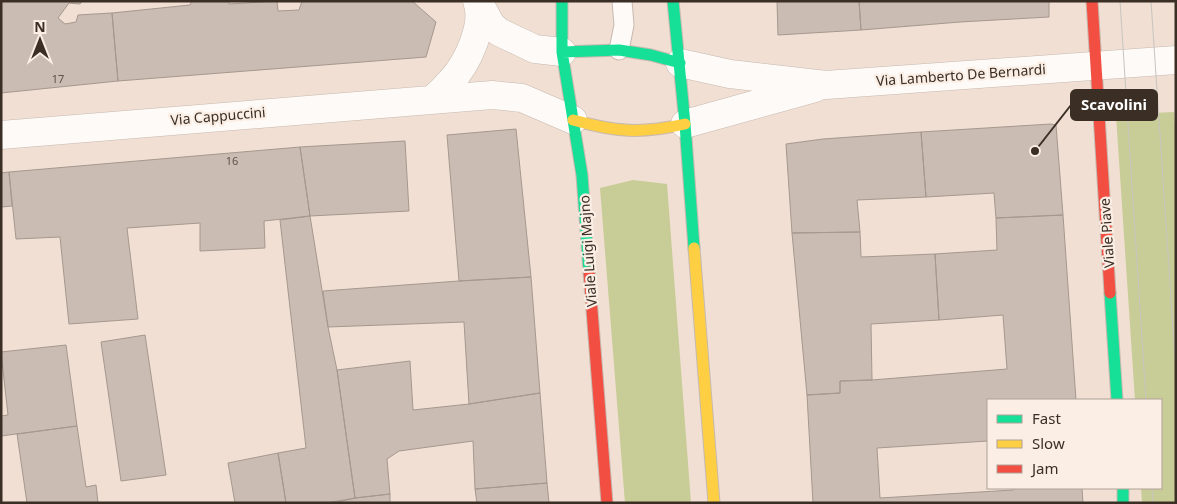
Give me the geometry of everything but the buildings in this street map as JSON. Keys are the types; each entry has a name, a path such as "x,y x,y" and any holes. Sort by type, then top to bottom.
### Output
{"main road":[{"name":"Viale Luigi Majno","path":"562,1 562,52 582,175 607,503"},
{"path":"673,1 686,124 714,503"},
{"name":"Viale Piave","path":"1092,1 1117,399"},
{"path":"562,52 619,50 651,55 680,63"},
{"path":"573,120 606,129 628,132 656,130 686,124"},
{"path":"1122,489 1124,503"}],"street":[{"path":"478,1 491,24 498,32 535,49 562,52"},
{"path":"434,98 452,81 464,63 479,25 478,1"},
{"path":"1096,66 1176,60"},
{"name":"Via Lamberto De Bernardi","path":"680,63 730,74 826,85 1096,66"},
{"name":"Via Lamberto De Bernardi","path":"686,124 826,85"},
{"name":"Via Cappuccini","path":"1,135 492,94 522,98 573,120"}],"lane":[{"path":"619,50 624,25 622,1"}],"green space":[{"path":"1174,112 1176,142 1176,503 1142,503 1141,489 1162,489 1162,399 1135,399 1116,115"},
{"path":"633,180 667,184 691,503 625,503 600,188"}],"tram line":[{"path":"1120,1 1146,399"},
{"path":"1151,1 1176,372"},
{"path":"1152,489 1153,503"}],"traffic: fast":[{"path":"562,1 562,52 582,175 589,272"},
{"path":"673,1 685,124 694,248"},
{"path":"562,52 619,50 651,55 680,63"},
{"path":"1110,293 1117,399"},
{"path":"1123,489 1123,503"}],"traffic: slow":[{"path":"573,120 602,127 629,130 655,129 685,124"},
{"path":"694,248 714,503"}],"traffic: jam":[{"path":"1092,1 1110,293"},
{"path":"589,272 607,503"}],"place":[{"name":"Scavolini","path":"1035,151"}]}
